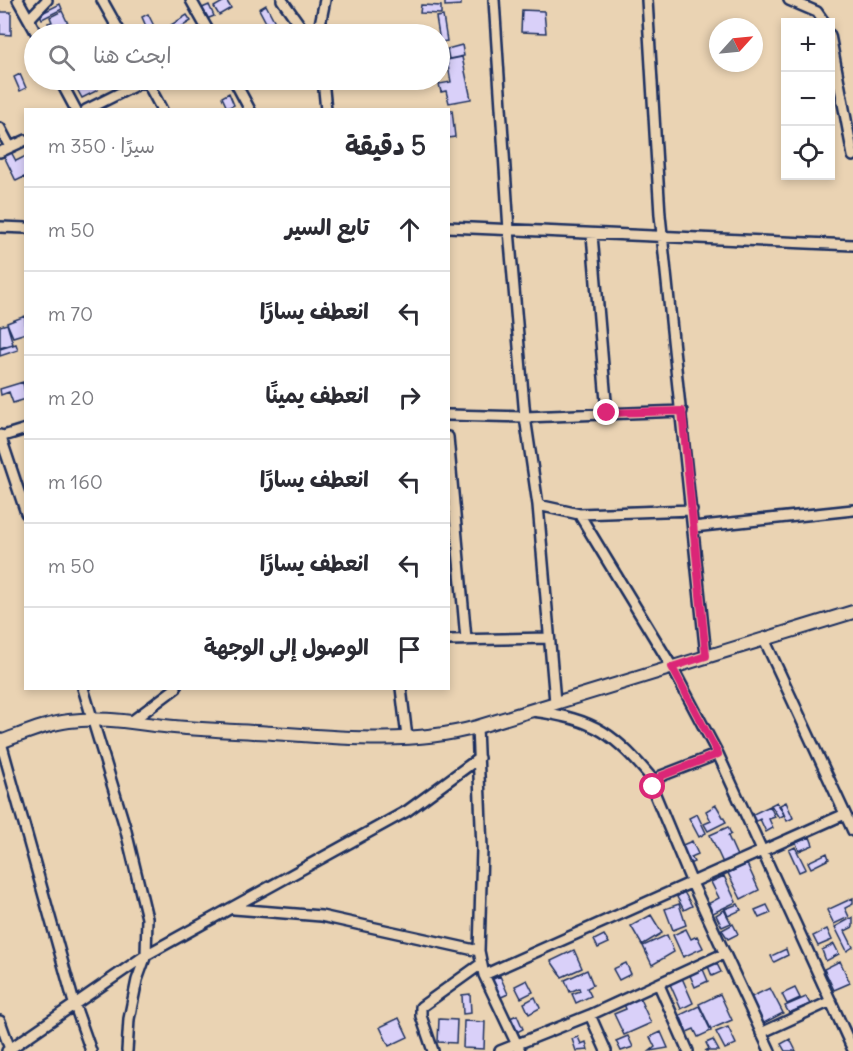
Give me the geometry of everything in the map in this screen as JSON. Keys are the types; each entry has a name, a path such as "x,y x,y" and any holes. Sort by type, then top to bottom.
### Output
{"main road":[{"path":"0,741 45,726 93,720 330,737 407,737 477,727 853,612"}],"street":[{"path":"18,0 30,24"},
{"path":"28,20 47,0"},
{"path":"102,0 115,24"},
{"path":"191,0 204,24"},
{"path":"282,0 299,24"},
{"path":"320,24 325,0"},
{"path":"494,0 509,230 525,417 538,505 555,702"},
{"path":"647,0 656,162 706,656"},
{"path":"789,0 817,12 821,18"},
{"path":"835,57 853,156"},
{"path":"65,90 75,108"},
{"path":"90,108 126,90"},
{"path":"151,90 161,108"},
{"path":"239,90 248,108"},
{"path":"324,90 326,108"},
{"path":"0,128 10,147"},
{"path":"0,152 24,141"},
{"path":"0,227 24,230"},
{"path":"450,228 853,245"},
{"path":"592,235 607,413"},
{"path":"450,415 525,417 682,411"},
{"path":"24,430 0,436 24,507"},
{"path":"450,459 466,639"},
{"path":"538,505 579,514 692,510"},
{"path":"693,527 853,510"},
{"path":"579,514 672,667 718,754 853,1050"},
{"path":"450,639 549,638"},
{"path":"764,639 853,831"},
{"path":"84,690 142,890 147,928 146,955 137,980 129,1020 127,1051"},
{"path":"132,721 174,690"},
{"path":"401,690 407,737"},
{"path":"527,711 568,716 596,726 622,744 655,782 656,800 770,1051"},
{"path":"477,727 482,869 479,951 484,975 519,1048"},
{"path":"0,741 75,1003 92,1051"},
{"path":"655,782 663,775 718,754"},
{"path":"0,1021 8,1050 146,955 234,909 424,800 479,758"},
{"path":"484,975 845,814"},
{"path":"234,909 321,916 479,951"},
{"path":"500,1051 519,1048 725,953"},
{"path":"433,1051 421,1016 421,1007 481,964"},
{"path":"659,985 688,1051"},
{"path":"761,1033 831,1000"},
{"path":"590,1015 606,1051"}],"building":[{"path":"226,0 231,8 219,15 214,7"},
{"path":"445,0 461,0 461,5 445,6"},
{"path":"60,4 62,9 42,19 40,14"},
{"path":"209,5 214,16 204,20 200,9"},
{"path":"266,5 276,24 267,24 259,9"},
{"path":"421,5 441,6 441,14 420,13"},
{"path":"522,10 544,11 546,33 521,32"},
{"path":"62,11 68,24 49,24 52,22 50,17"},
{"path":"0,12 11,12 11,35 0,34"},
{"path":"148,14 153,24 145,24 142,17"},
{"path":"187,15 191,21 186,24 173,24"},
{"path":"443,16 444,24 437,24 436,17"},
{"path":"462,45 464,56 450,59 450,48"},
{"path":"462,57 471,99 449,103 446,91 441,92 440,90 450,90 450,59"},
{"path":"20,74 24,89 20,91 14,77"},
{"path":"78,90 98,90 82,98"},
{"path":"229,93 234,105 227,108 222,97"},
{"path":"450,110 452,110 455,137 450,138"},
{"path":"10,150 16,161 24,157 24,177 16,181 3,154"},
{"path":"24,316 24,334 13,337 7,323"},
{"path":"7,324 13,344 0,348 0,326"},
{"path":"16,344 18,350 0,356 0,349"},
{"path":"23,382 24,400 13,403 9,392 1,395 0,389"},
{"path":"777,802 784,815 779,818 771,805"},
{"path":"786,802 793,818 787,821 780,805"},
{"path":"716,805 726,822 708,831 704,824 711,821 706,811"},
{"path":"770,806 775,817 769,819 773,828 766,832 760,819 753,823 749,816"},
{"path":"697,814 706,833 699,837 689,818"},
{"path":"728,827 731,834 728,836 737,856 723,863 710,835"},
{"path":"810,837 813,845 799,851 796,843"},
{"path":"692,841 698,854 691,857 694,862 687,865 678,847"},
{"path":"795,847 806,869 799,872 789,850"},
{"path":"827,853 829,859 811,868 808,862"},
{"path":"747,864 759,890 741,899 728,873"},
{"path":"724,876 736,902 711,914 706,905 719,898 711,882"},
{"path":"684,892 692,906 684,910 677,897"},
{"path":"853,898 853,904 845,908 849,917 834,924 827,910"},
{"path":"679,904 686,925 673,930 665,909"},
{"path":"738,904 741,910 728,916 725,909"},
{"path":"767,905 771,913 759,918 755,910"},
{"path":"724,910 731,923 722,927 716,915"},
{"path":"651,915 662,933 642,945 631,926"},
{"path":"853,917 853,927 845,931 853,947 847,951 835,927"},
{"path":"733,924 738,934 728,939 722,930"},
{"path":"686,929 691,939 697,936 703,948 683,957 673,935"},
{"path":"827,929 832,940 818,946 813,936"},
{"path":"604,935 609,943 598,948 594,940"},
{"path":"667,935 674,952 652,965 643,946"},
{"path":"834,944 839,954 826,961 822,950"},
{"path":"786,949 788,955 774,962 771,956"},
{"path":"574,950 582,968 562,977 551,961"},
{"path":"840,961 850,983 834,990 824,969"},
{"path":"716,962 721,972 712,976 708,966"},
{"path":"626,963 631,974 619,980 613,969"},
{"path":"702,967 708,981 695,987 689,973"},
{"path":"587,970 593,985 587,988 591,996 576,1003 572,994 580,991 579,988 570,992 565,980"},
{"path":"500,976 508,994 499,998 491,980"},
{"path":"682,978 693,1003 681,1009 670,984"},
{"path":"527,980 533,992 521,998 515,986"},
{"path":"770,988 783,1013 762,1024 749,998"},
{"path":"795,988 800,998 787,1004 782,994"},
{"path":"470,994 471,1013 463,1014 462,995"},
{"path":"720,994 732,1020 711,1029 699,1004"},
{"path":"535,997 540,1008 529,1014 524,1003"},
{"path":"639,997 651,1023 624,1035 614,1014 626,1009 624,1004"},
{"path":"806,997 810,1004 789,1013 785,1006"},
{"path":"699,1006 711,1031 698,1037 694,1029 687,1032 680,1015"},
{"path":"517,1015 523,1029 517,1032 510,1018"},
{"path":"399,1018 408,1037 389,1046 380,1027"},
{"path":"439,1019 457,1020 456,1043 438,1042"},
{"path":"464,1021 485,1022 484,1049 463,1048"},
{"path":"728,1027 736,1044 725,1049 716,1032"},
{"path":"661,1032 668,1048 650,1051 655,1047 650,1037"},
{"path":"628,1036 633,1047 621,1051 616,1041"},
{"path":"578,1037 581,1044 586,1042 588,1050 576,1051 572,1039"},
{"path":"790,1039 796,1051 785,1051 781,1044"},
{"path":"713,1040 719,1051 705,1051 709,1049 706,1043"}],"route":[{"path":"607,413 682,411 706,656 672,667 718,754 661,776 653,787"}]}
